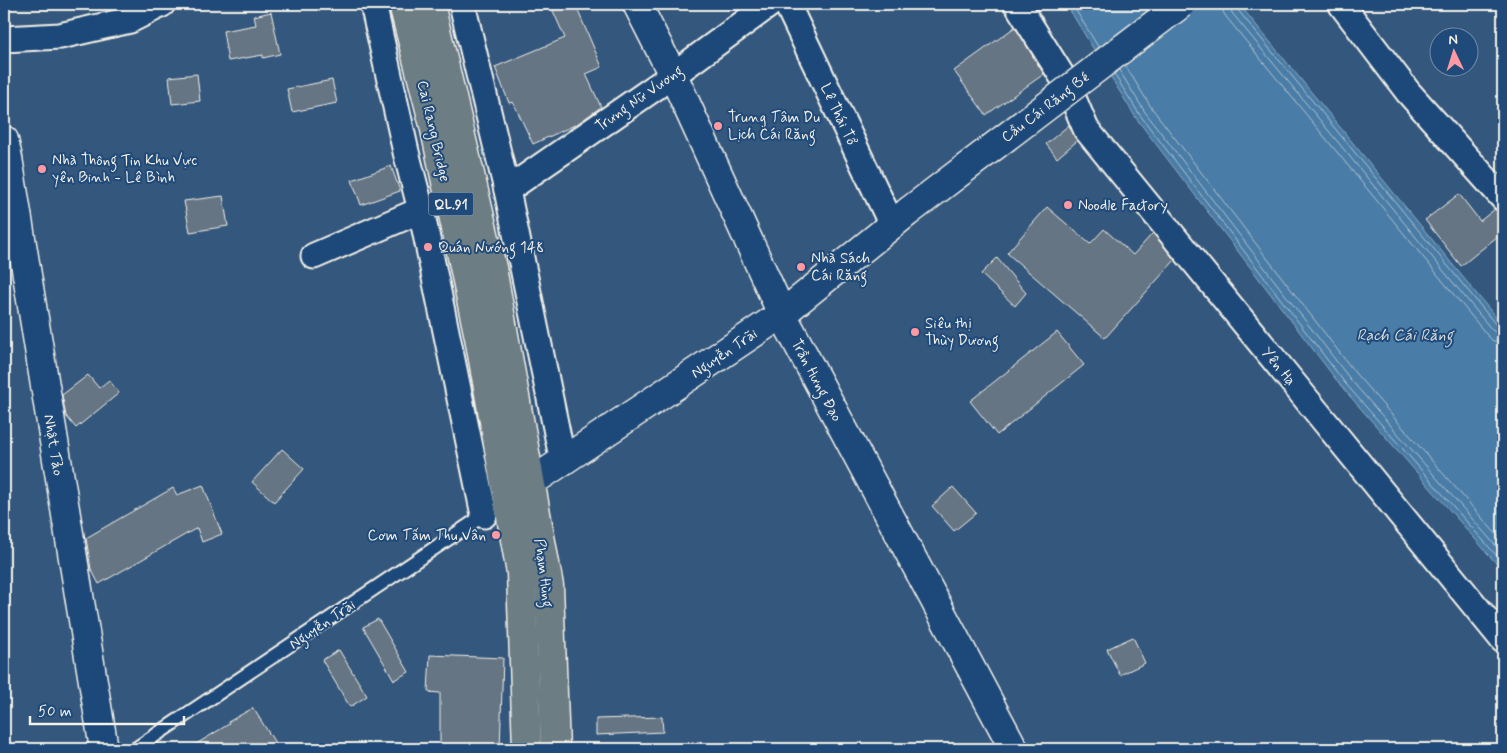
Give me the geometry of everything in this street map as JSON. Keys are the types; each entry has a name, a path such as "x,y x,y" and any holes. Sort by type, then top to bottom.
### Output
{"highway":[{"name":"Cai Rang Bridge","path":"403,4 436,135 479,337 503,402"},
{"name":"Cai Rang Bridge","path":"430,4 492,268 503,402"},
{"name":"Phạm Hùng","path":"503,402 530,483 548,586 555,749"},
{"name":"Phạm Hùng","path":"503,402 508,498 521,573 527,749"}],"street":[{"path":"4,39 60,36 130,20 162,4"},
{"path":"373,4 421,210 484,515"},
{"path":"462,4 507,190 563,462"},
{"name":"Trần Hưng Đạo","path":"637,4 673,75 782,314 1014,749"},
{"name":"Trưng Nữ Vương","path":"507,190 673,75 770,4"},
{"name":"Lê Thái Tổ","path":"787,4 901,218"},
{"name":"Yên Hạ","path":"1017,4 1067,84 1086,129 1503,640"},
{"name":"Cầu Cái Răng Bé","path":"901,218 1181,4"},
{"path":"1341,4 1408,92 1503,198"},
{"name":"Nhật Tảo","path":"4,140 104,749"},
{"path":"314,256 421,210"},
{"name":"Nguyễn Trãi","path":"530,483 782,314 901,218"}],"lane":[{"name":"Nguyễn Trãi","path":"136,749 508,498"}],"water":[{"name":"Rạch Cái Răng","path":"1066,4 1239,4 1503,326 1503,571 1341,386 1136,118"}],"building":[{"path":"550,4 575,4 602,67 586,74 601,107 577,124 533,144 513,102 509,103 495,67 565,38"},
{"path":"271,12 280,54 263,58 263,55 228,61 223,31 256,25 254,16"},
{"path":"1015,27 1044,74 986,115 954,71"},
{"path":"197,74 200,101 172,104 169,77"},
{"path":"332,80 337,103 292,112 287,89"},
{"path":"1069,125 1077,141 1057,158 1046,144"},
{"path":"391,166 400,191 361,205 352,180"},
{"path":"1459,194 1480,221 1495,209 1503,212 1503,232 1461,266 1425,220"},
{"path":"223,196 228,226 190,232 184,201"},
{"path":"1047,207 1090,244 1104,229 1133,255 1153,233 1175,260 1105,338 1007,253"},
{"path":"997,258 1026,293 1015,306 981,274"},
{"path":"1057,332 1084,365 997,435 970,401"},
{"path":"88,375 99,388 109,380 119,393 76,428 66,416 62,395"},
{"path":"282,449 304,469 274,502 252,482"},
{"path":"203,485 222,534 202,542 197,528 99,584 91,569 86,538 173,488 177,495"},
{"path":"953,487 976,513 954,531 932,506"},
{"path":"378,619 409,672 394,680 363,627"},
{"path":"1133,637 1145,663 1120,675 1107,649"},
{"path":"339,650 367,696 350,707 322,660"},
{"path":"430,655 503,658 500,749 440,749 440,693 428,692"},
{"path":"253,708 279,749 188,749 229,724 228,722"},
{"path":"662,717 663,732 596,735 596,719"}],"place":[{"name":"Trung Tâm Du Lịch Cái Răng","path":"718,126"},
{"name":"Nhà Thông Tin Khu Vực yên Binh - Lê Bình","path":"42,169"},
{"name":"Noodle Factory","path":"1068,205"},
{"name":"Quán Nướng 148","path":"428,247"},
{"name":"Nhà Sách Cái Răng","path":"801,267"},
{"name":"Siêu thị Thùy Dương","path":"915,332"},
{"name":"Cơm Tấm Thu Vân","path":"496,535"}]}
